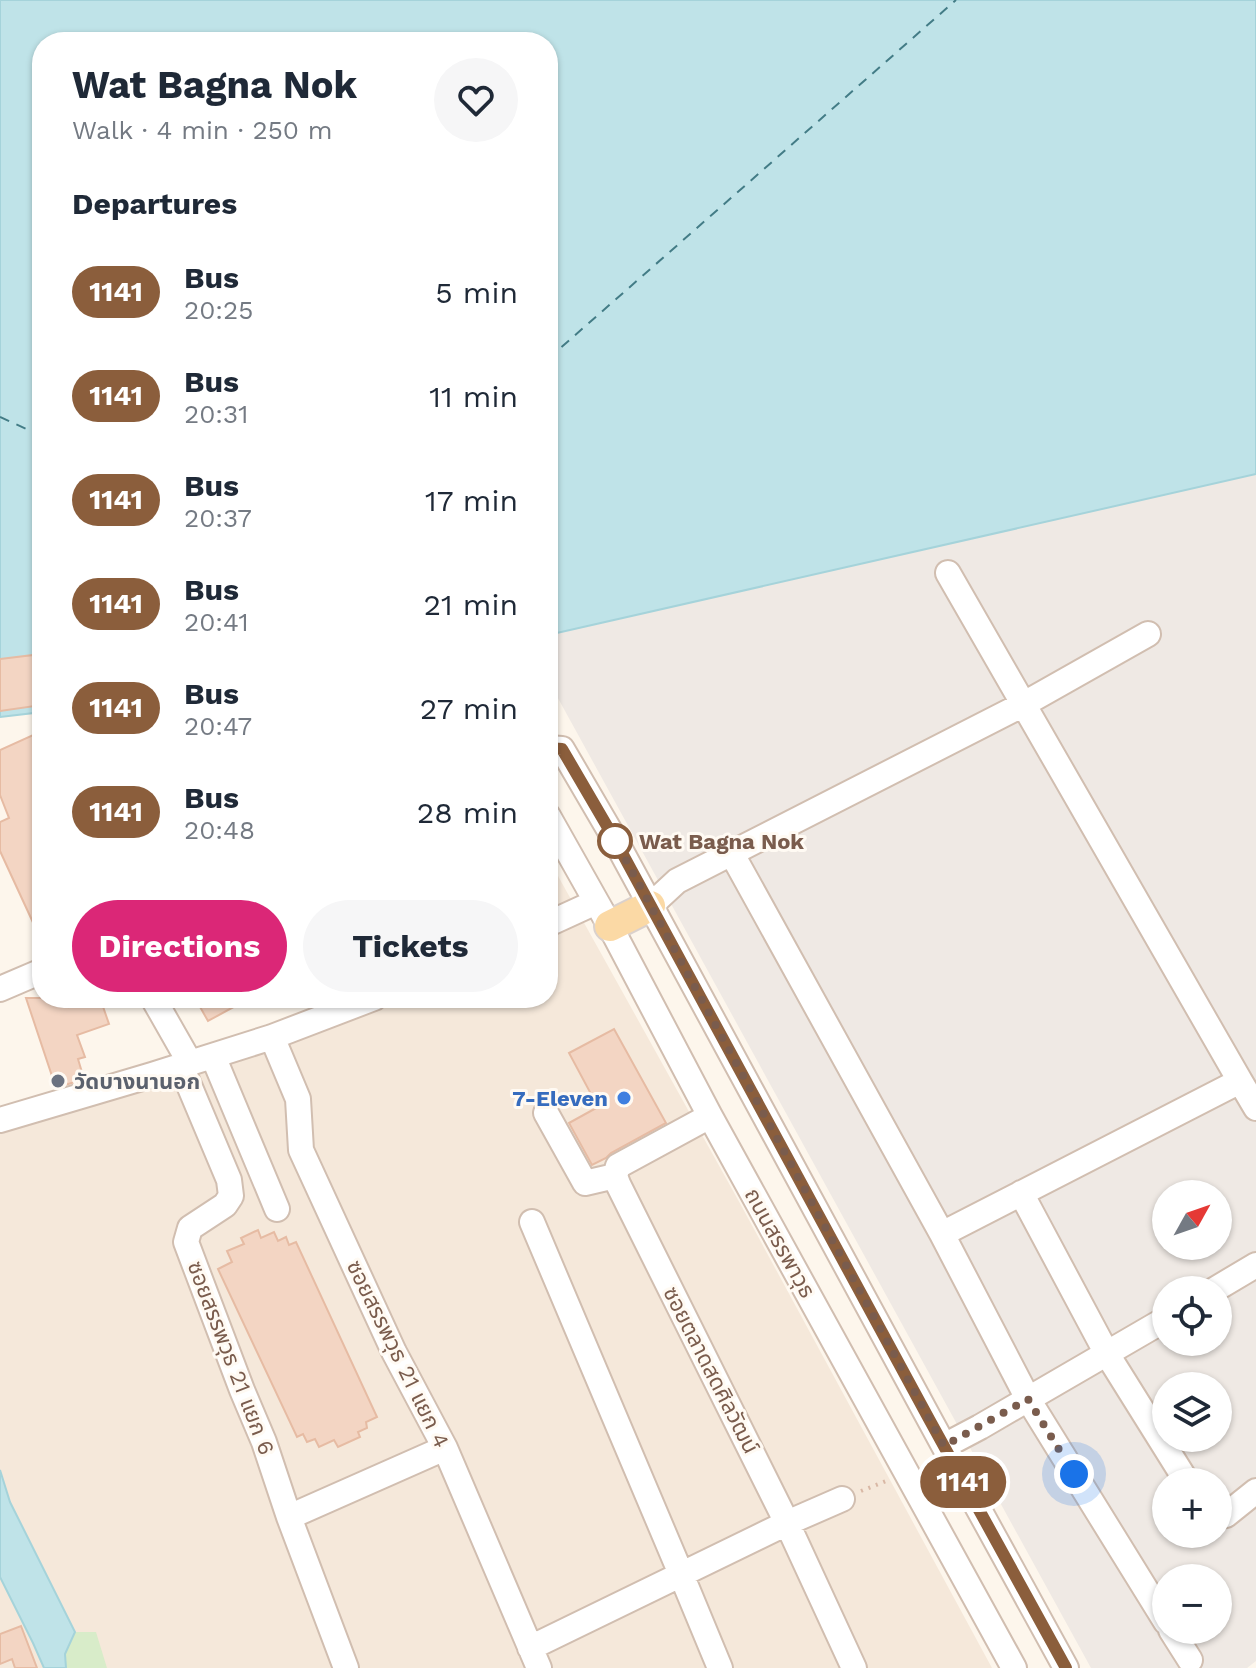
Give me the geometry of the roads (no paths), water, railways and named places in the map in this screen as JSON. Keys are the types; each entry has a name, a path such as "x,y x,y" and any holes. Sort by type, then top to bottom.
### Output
{"main road":[{"path":"603,914 650,906"}],"street":[{"path":"948,573 1256,1108"},
{"path":"650,906 677,881 1024,704 1148,634"},
{"path":"558,749 562,749 570,761 1066,1668"},
{"name":"ถนนสรรพาวุธ","path":"558,834 1011,1667"},
{"path":"732,854 942,1234 1028,1399 1152,1599"},
{"path":"558,922 603,914"},
{"path":"0,989 32,975"},
{"path":"158,1008 186,1065"},
{"path":"0,1120 186,1065 348,1008"},
{"name":"ซอยสรรพวุธ 21 แยก 4","path":"272,1037 298,1099 301,1150 394,1352 445,1448 535,1658"},
{"path":"213,1056 277,1209"},
{"name":"ซอยสรรพวุธ 21 แยก 6","path":"186,1065 229,1180 231,1196 225,1205 190,1228 186,1242 264,1442 346,1668"},
{"path":"942,1234 1240,1081"},
{"path":"546,1113 585,1183 615,1176 618,1166 710,1116"},
{"name":"ซอยตลาดสดศิลวัฒน์","path":"615,1176 787,1523 854,1668"},
{"path":"1021,1193 1107,1354 1178,1468"},
{"path":"532,1222 720,1668"},
{"path":"1232,1279 1256,1265"},
{"path":"944,1446 1152,1327"},
{"path":"289,1517 445,1448"},
{"path":"1232,1510 1256,1491"},
{"path":"535,1658 681,1574 842,1499"},
{"path":"1180,1644 1190,1660"}],"water":[{"path":"0,0 1256,0 1256,474 558,633 558,32 32,32 32,713 0,717"},
{"path":"0,1470 10,1502 75,1632 65,1654 66,1668 44,1668 0,1577"}],"place":[{"name":"Wat Bagna Nok","path":"615,841"},
{"name":"วัดบางนานอก","path":"58,1081"},
{"name":"7-Eleven","path":"624,1098"}]}
